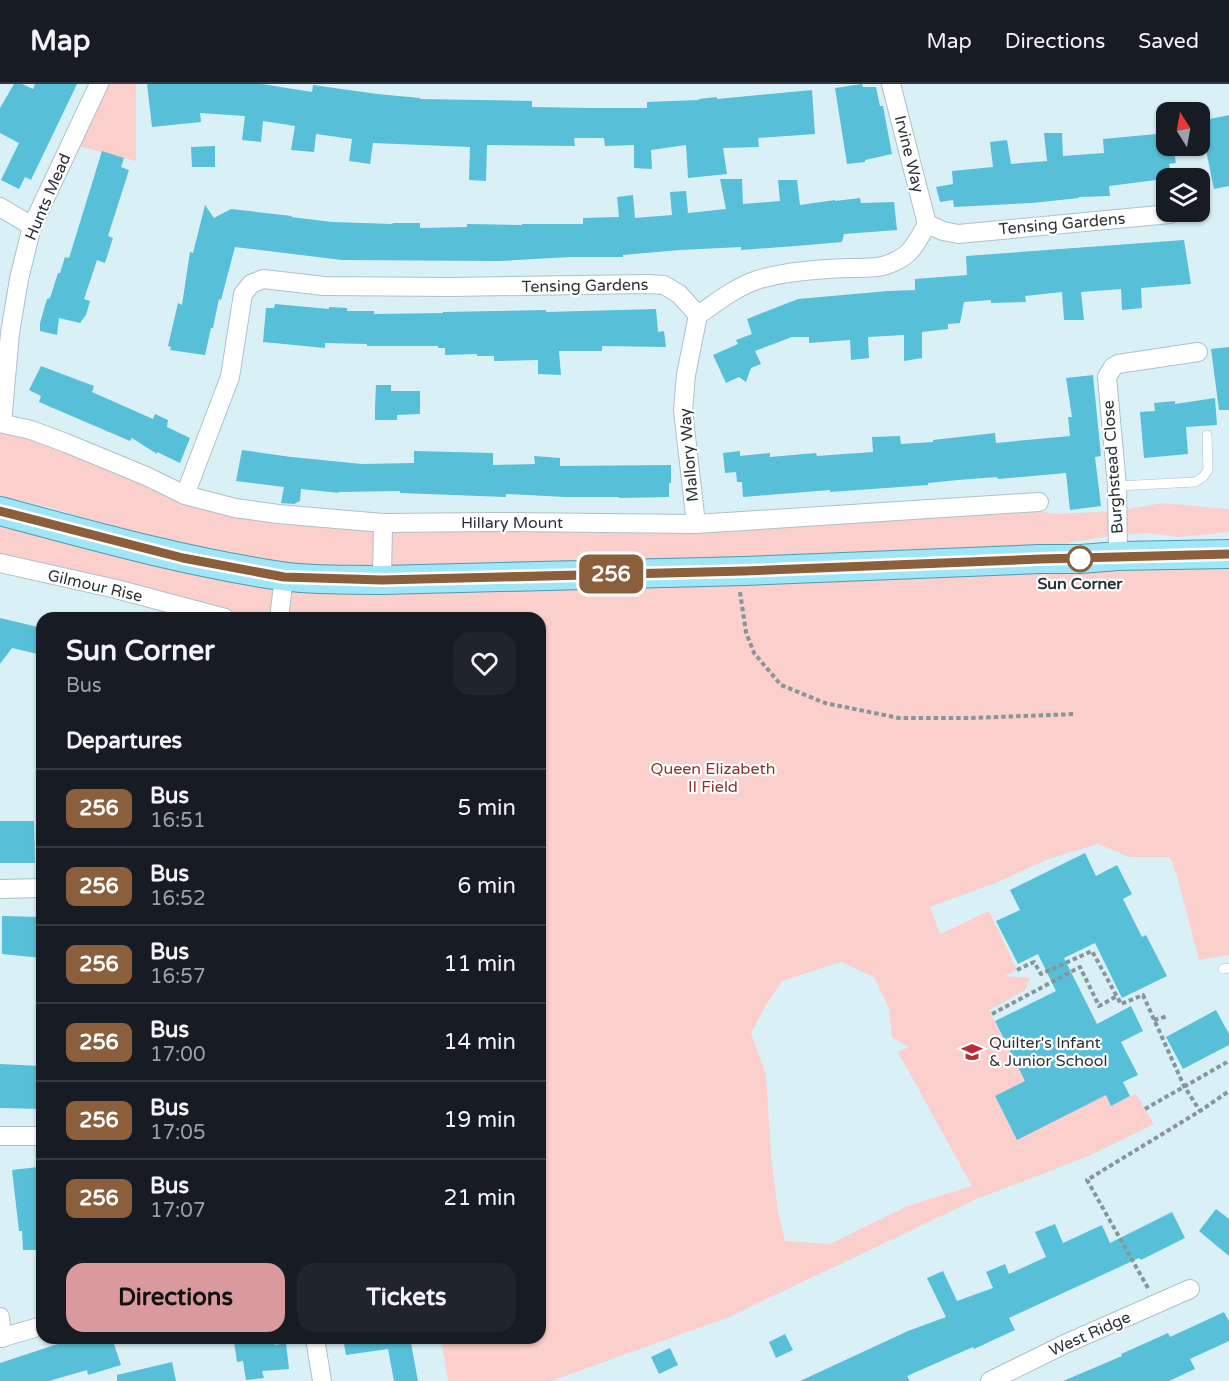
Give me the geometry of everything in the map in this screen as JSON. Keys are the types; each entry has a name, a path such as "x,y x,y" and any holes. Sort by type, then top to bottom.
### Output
{"main road":[{"path":"0,510 183,558 284,577 382,580 745,571 1118,556 1229,554"}],"street":[{"name":"Hunts Mead","path":"1,423 10,333 19,279 32,226 99,84"},
{"name":"Irvine Way","path":"891,84 927,224"},
{"path":"0,207 32,226"},
{"name":"Tensing Gardens","path":"927,224 958,234 1156,215"},
{"path":"698,315 736,289 756,280 795,273 879,267 909,253 927,224"},
{"name":"Tensing Gardens","path":"185,495 230,377 243,294 251,284 263,279 324,286 664,285 679,294 698,315"},
{"name":"Mallory Way","path":"696,524 683,410 686,375 698,315"},
{"name":"Burghstead Close","path":"1118,556 1116,486 1107,377 1113,367 1118,364 1198,352"},
{"name":"Hillary Mount","path":"1,423 31,430 66,443 185,495 235,508 383,523 696,524 1039,502"},
{"path":"382,580 383,523"},
{"name":"Gilmour Rise","path":"0,563 116,589 202,612"},
{"path":"280,612 284,577"},
{"path":"0,889 36,888"},
{"path":"0,1136 36,1136"},
{"name":"West Ridge","path":"990,1381 1065,1344 1190,1289"},
{"path":"0,1317 1,1338 36,1328"},
{"path":"316,1344 322,1381"}],"lane":[{"path":"1116,486 1195,482 1208,470 1207,435"}],"path":[{"path":"745,571 739,595 746,632 754,653 782,685 825,703 899,718 1076,714"},
{"path":"1017,970 1034,962 1041,974 1092,951 1121,1004 1143,995 1184,1086 1200,1111"},
{"path":"992,1014 1080,967 1099,1006 1117,996"},
{"path":"1154,1020 1168,1016"},
{"path":"1145,1109 1229,1061"},
{"path":"1157,1305 1087,1180 1229,1091"}],"green space":[{"path":"99,84 136,84 136,161 71,144"},
{"name":"Queen Elizabeth II Field","path":"0,423 31,430 66,443 185,495 235,508 383,523 696,524 928,509 1009,508 1058,514 1117,511 1163,503 1229,509 1229,532 1179,537 1147,533 1118,535 1071,542 1023,559 1229,562 1229,955 1199,960 1170,857 1130,857 1098,844 1051,858 995,883 930,907 940,934 989,911 1017,970 1005,976 1030,978 1025,990 989,1010 1025,1081 995,1096 1017,1139 1106,1095 1111,1105 1136,1094 1154,1124 1084,1158 979,1198 729,1317 551,1381 448,1381 442,1344 546,1344 546,612 202,612 116,589 0,563 0,511 183,558 284,577 382,580 698,572 625,560 468,564 382,569 289,567 223,555 147,537 49,507 0,496","holes":["841,962 874,977 889,1008 892,1037 909,1047 898,1052 972,1186 908,1206 830,1244 785,1241 778,1212 771,1154 766,1075 751,1033 782,981"]}],"building":[{"path":"14,84 22,84 33,89 35,84 77,84 31,180 25,177 19,189 1,180 19,143 0,133 0,108"},
{"path":"147,84 262,84 312,92 313,85 420,99 532,101 532,107 592,108 647,108 647,102 717,97 717,99 812,90 815,134 758,138 759,147 723,148 727,174 688,178 686,145 651,150 652,169 634,168 634,145 605,146 604,138 574,138 575,146 487,145 486,181 469,180 470,147 373,143 370,164 349,161 352,139 316,134 314,152 291,150 295,126 263,121 261,142 242,140 245,116 200,113 201,122 152,127"},
{"path":"862,84 863,87 876,87 880,106 883,106 892,154 865,160 865,162 847,164 835,88"},
{"path":"1229,115 1229,186 1214,189 1207,156 1210,156 1210,119"},
{"path":"1044,133 1062,133 1063,156 1104,153 1103,139 1156,134 1156,156 1175,156 1176,163 1169,164 1170,168 1156,168 1156,180 1109,186 1110,196 954,207 953,200 940,202 936,187 953,184 952,171 993,167 990,142 1007,140 1011,164 1047,161"},
{"path":"215,146 215,167 192,167 191,147"},
{"path":"102,151 124,158 121,167 129,170 108,236 113,238 105,263 97,260 84,299 90,301 86,315 80,323 59,318 57,335 40,331 47,299 50,298 65,257 69,258"},
{"path":"720,179 742,179 743,204 780,201 778,180 797,180 800,205 860,198 861,203 894,202 897,230 844,234 842,242 796,246 741,250 741,247 680,250 623,255 623,257 499,261 342,260 235,247 205,355 170,350 171,347 168,346 178,303 182,305 190,252 193,253 205,205 214,218 231,209 332,222 420,223 420,228 467,227 467,224 583,224 583,218 619,217 617,197 633,195 635,218 672,215 670,192 686,191 688,213 726,209"},
{"path":"1184,240 1191,284 1141,288 1142,308 1122,310 1121,289 1081,292 1084,320 1064,320 1062,292 1025,296 1026,302 991,303 991,300 964,302 960,323 948,324 948,329 922,332 922,358 904,361 904,335 868,337 869,358 851,360 850,340 809,343 809,337 792,337 755,351 761,364 751,368 746,382 739,377 726,383 713,355 738,344 736,340 752,334 747,319 798,299 915,290 915,279 967,275 966,256"},
{"path":"275,304 329,309 329,307 347,308 347,311 374,311 374,314 656,309 658,332 664,331 666,347 602,346 602,351 559,351 561,375 538,374 538,360 494,361 494,356 445,355 445,348 438,348 438,346 367,346 367,344 325,343 325,348 263,342 266,308 274,308"},
{"path":"1229,347 1229,410 1219,410 1211,349"},
{"path":"41,366 94,386 92,392 153,419 155,414 168,420 167,427 190,438 180,463 157,452 157,454 132,438 130,441 39,402 41,396 29,390"},
{"path":"1093,375 1101,456 1095,457 1101,506 1070,510 1066,473 743,497 742,482 737,482 736,472 725,473 723,453 740,451 740,456 770,453 770,457 816,453 817,456 873,452 872,437 900,436 901,444 995,433 996,443 1070,436 1068,417 1072,417 1066,378"},
{"path":"376,385 391,385 391,391 420,391 420,414 397,415 397,420 375,420"},
{"path":"1215,398 1217,425 1186,427 1188,454 1144,458 1140,412 1155,411 1154,403 1175,401 1175,404"},
{"path":"242,450 362,464 414,463 414,451 493,453 493,465 535,464 534,456 560,458 560,466 671,465 671,483 669,483 669,497 619,498 506,494 506,497 400,493 400,491 339,493 301,489 300,501 294,504 281,503 284,487 236,481"},
{"path":"0,618 36,627 36,654 12,648 0,664"},
{"path":"0,821 34,821 35,863 0,863"},
{"path":"1085,853 1096,876 1117,865 1132,894 1123,899 1142,937 1146,935 1167,976 1122,998 1095,943 1064,958 1097,1024 1131,1006 1143,1031 1121,1042 1138,1075 1123,1082 1130,1096 1111,1106 1106,1095 1017,1140 995,1096 1025,1081 995,1021 1056,991 1038,954 1018,964 996,921 1020,910 1010,890"},
{"path":"2,916 36,917 36,957 2,954"},
{"path":"1216,1010 1229,1034 1229,1045 1183,1069 1166,1037"},
{"path":"0,1064 36,1066 36,1109 0,1108"},
{"path":"36,1167 36,1250 23,1250 12,1170"},
{"path":"1216,1209 1229,1219 1229,1256 1199,1231"},
{"path":"1172,1212 1185,1238 1141,1260 1139,1258 1009,1318 1015,1330 907,1376 910,1381 800,1381 908,1331 946,1317 927,1278 943,1271 957,1301 993,1288 986,1272 1005,1264 1009,1274 1046,1257 1035,1232 1055,1224 1063,1243 1102,1225 1110,1243"},
{"path":"1224,1312 1229,1321 1229,1341 1190,1359 1195,1369 1169,1381 1063,1381 1168,1333 1170,1337"},
{"path":"785,1334 793,1350 776,1358 769,1342"},
{"path":"58,1344 114,1344 121,1365 88,1375 87,1370 49,1381 0,1381 0,1363"},
{"path":"234,1344 286,1344 289,1369 262,1371 264,1378 246,1380 243,1361 237,1362"},
{"path":"344,1344 411,1344 418,1381 394,1381 388,1349 346,1355"},
{"path":"670,1348 678,1365 659,1374 651,1357"},
{"path":"172,1362 176,1381 117,1381 117,1375"}],"bus line":[{"name":"256","path":"0,511 183,558 284,577 328,579 382,580 724,572 1118,556 1229,554"}],"place":[{"name":"Sun Corner","path":"1080,559"},
{"name":"Quilter's Infant & Junior School","path":"972,1052"}]}
